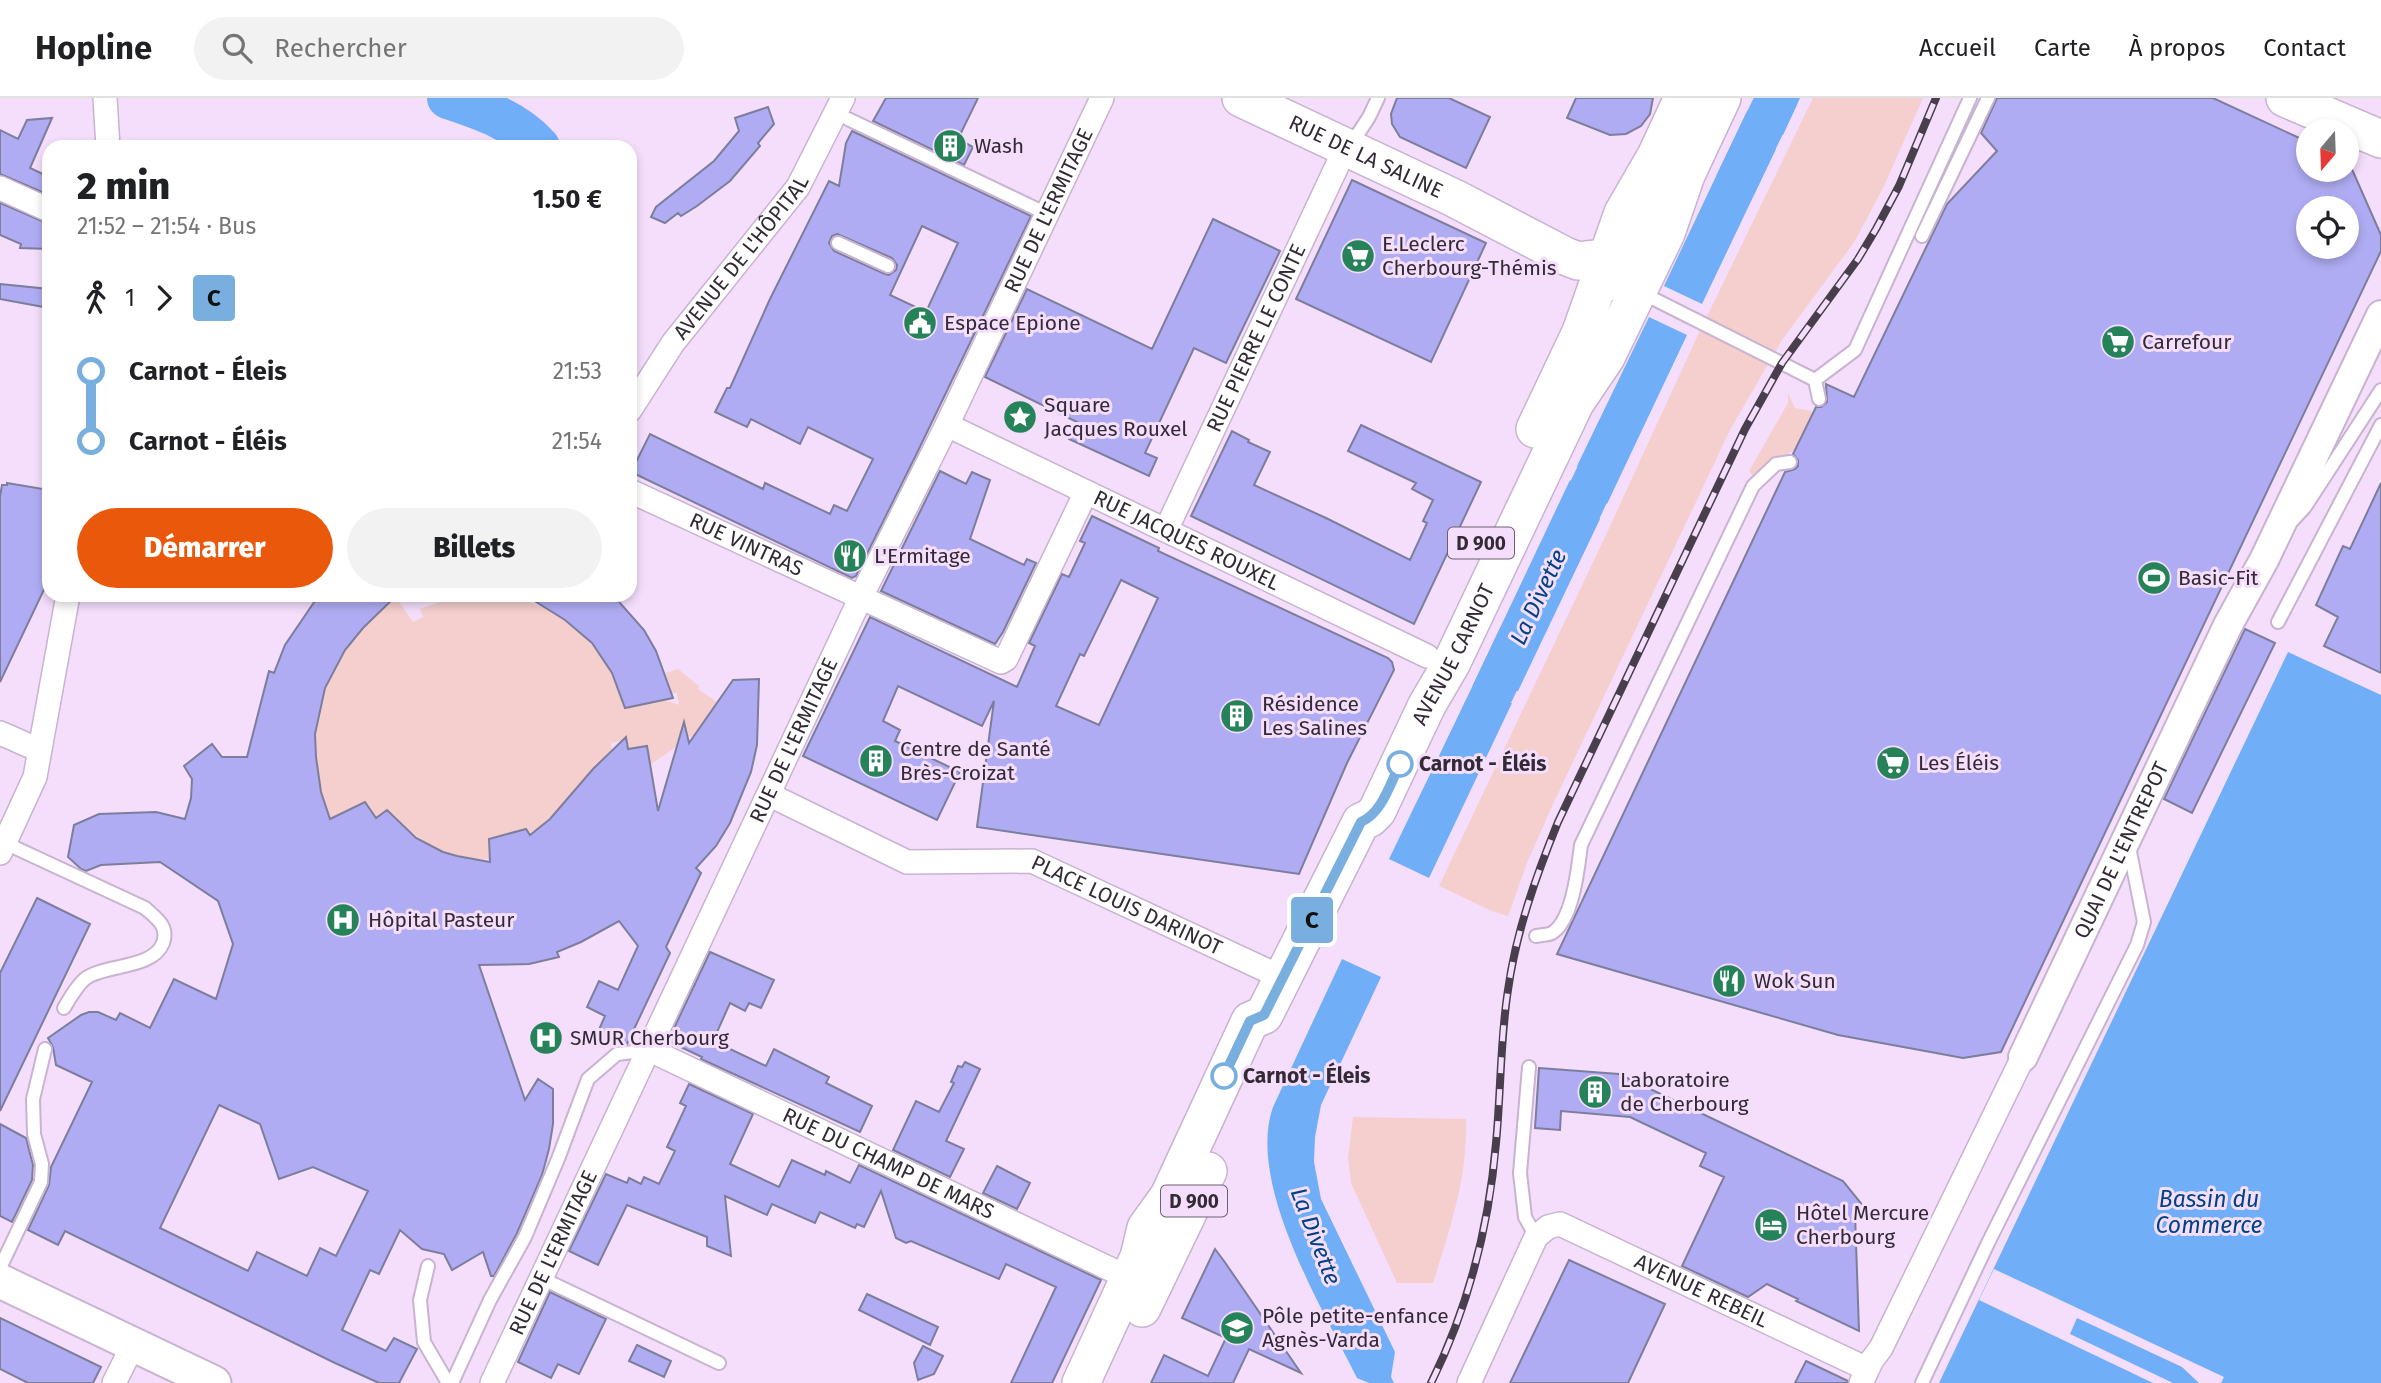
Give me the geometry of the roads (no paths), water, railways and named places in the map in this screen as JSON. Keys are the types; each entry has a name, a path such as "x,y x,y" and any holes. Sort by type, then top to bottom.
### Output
{"main road":[{"name":"RUE DE LA SALINE","path":"1241,98 1454,198 1558,230 1586,243 1623,282"},
{"name":"D 900","path":"1361,822 1361,805 1410,701 1427,656 1581,332 1623,282 1628,203 1656,156 1683,98"},
{"name":"AVENUE CARNOT","path":"1081,1383 1139,1257 1146,1228 1169,1196 1250,1021 1264,1015 1361,822 1377,811 1451,664 1575,403 1606,357 1623,282 1666,233 1686,175 1722,98"},
{"path":"2286,98 2333,119"},
{"path":"2355,119 2381,114"},
{"path":"2359,130 2381,139"},
{"name":"AVENUE CARNOT","path":"1107,1383 1219,1147 1229,1112 1268,1028 1264,1015"},
{"path":"0,1281 214,1383"}],"street":[{"path":"105,98 108,140"},
{"name":"RUE DE L'ERMITAGE","path":"492,1383 861,597 947,425 1102,98"},
{"name":"AVENUE DE L'HÔPITAL","path":"637,399 673,343 798,187 846,109"},
{"path":"2359,139 2381,158"},
{"name":"RUE PIERRE LE CONTE","path":"1166,530 1338,164 1348,148"},
{"path":"0,188 42,207"},
{"name":"QUAI DE L'ENTREPOT","path":"1864,1376 1881,1348 2023,1057 2228,625 2273,541 2381,315"},
{"name":"RUE JACQUES ROUXEL","path":"947,425 1427,656"},
{"name":"RUE VINTRAS","path":"637,494 1001,662 1006,659 1086,492"},
{"path":"2,848 35,777 67,602"},
{"path":"0,733 39,750"},
{"name":"PLACE LOUIS DARINOT","path":"770,795 907,862 1032,861 1283,978"},
{"name":"RUE DU CHAMP DE MARS","path":"650,1050 1129,1278"},
{"path":"1469,1383 1549,1224"},
{"name":"AVENUE REBEIL","path":"1549,1224 1565,1226 1693,1286 1864,1376"},
{"path":"114,1383 133,1345"}],"lane":[{"path":"1348,148 1378,98"},
{"path":"1815,380 1855,350 1970,98"},
{"path":"1923,236 1988,98"},
{"path":"846,109 1047,214"},
{"path":"1623,282 1644,223 1682,144"},
{"path":"1623,282 1644,223"},
{"path":"838,243 888,266"},
{"path":"1623,282 1815,380"},
{"path":"1434,694 1455,625 1597,327"},
{"path":"1815,380 1819,399"},
{"path":"2273,541 2305,507 2381,390"},
{"path":"2370,407 2381,417"},
{"path":"2278,622 2381,425"},
{"path":"1536,936 1551,933 1562,921 1576,882 1581,845 1753,486 1776,464 1790,462"},
{"path":"1922,1383 1988,1243 2137,945 2144,922 2127,836"},
{"path":"2,848 145,908 161,921 165,933 156,954 87,977 64,1008"},
{"path":"0,1268 41,1182 42,1164 34,1134 33,1099 45,1049"},
{"path":"450,1383 490,1300 525,1237 588,1079 617,1054 650,1050"},
{"path":"1529,1067 1520,1173 1525,1217 1549,1224"},
{"path":"1094,1383 1211,1136 1209,1110"},
{"path":"428,1266 420,1300 424,1342 450,1383"},
{"path":"541,1278 719,1363"}],"water":[{"path":"1754,98 1800,98 1783,135"},
{"path":"1747,111 1776,149 1702,304 1664,286"},
{"path":"1649,317 1687,335 1607,504 1577,466"},
{"path":"1570,480 1600,519 1518,691 1472,687"},
{"name":"Bassin du Commerce","path":"2288,652 2381,695 2381,1383 1939,1383"},
{"path":"1466,700 1512,703 1429,878 1389,859"},
{"path":"1342,959 1381,977 1321,1105 1314,1162 1321,1199 1395,1352 1391,1377 1394,1383 1369,1383 1357,1378 1292,1246 1270,1172 1267,1138 1273,1107"}],"waterway":[{"path":"448,98 485,111 532,140"},
{"name":"La Divette","path":"1736,183 1777,98"},
{"name":"La Divette","path":"1560,553 1616,434"},
{"name":"La Divette","path":"1463,755 1518,639"}],"railway":[{"path":"1431,1383 1456,1326 1482,1236 1493,1174 1503,1028 1512,968 1528,904 1550,842 1745,429 1782,363 1858,259 1876,229 1899,186 1936,98"}],"place":[{"name":"Wash","path":"950,146"},
{"name":"E.Leclerc Cherbourg-Thémis","path":"1358,256"},
{"name":"Espace Epione","path":"920,323"},
{"name":"Carrefour","path":"2118,342"},
{"name":"Square Jacques Rouxel","path":"1020,417"},
{"name":"L'Ermitage","path":"850,556"},
{"name":"Basic-Fit","path":"2154,578"},
{"name":"Résidence Les Salines","path":"1237,716"},
{"name":"Centre de Santé Brès-Croizat","path":"876,761"},
{"name":"Les Éléis","path":"1893,763"},
{"name":"Carnot - Éléis","path":"1400,764"},
{"name":"Hôpital Pasteur","path":"343,920"},
{"name":"Wok Sun","path":"1729,981"},
{"name":"SMUR Cherbourg","path":"546,1038"},
{"name":"Carnot - Éleis","path":"1224,1076"},
{"name":"Laboratoire de Cherbourg","path":"1595,1092"},
{"name":"Hôtel Mercure Cherbourg","path":"1771,1225"},
{"name":"Pôle petite-enfance Agnès-Varda","path":"1237,1328"}]}
